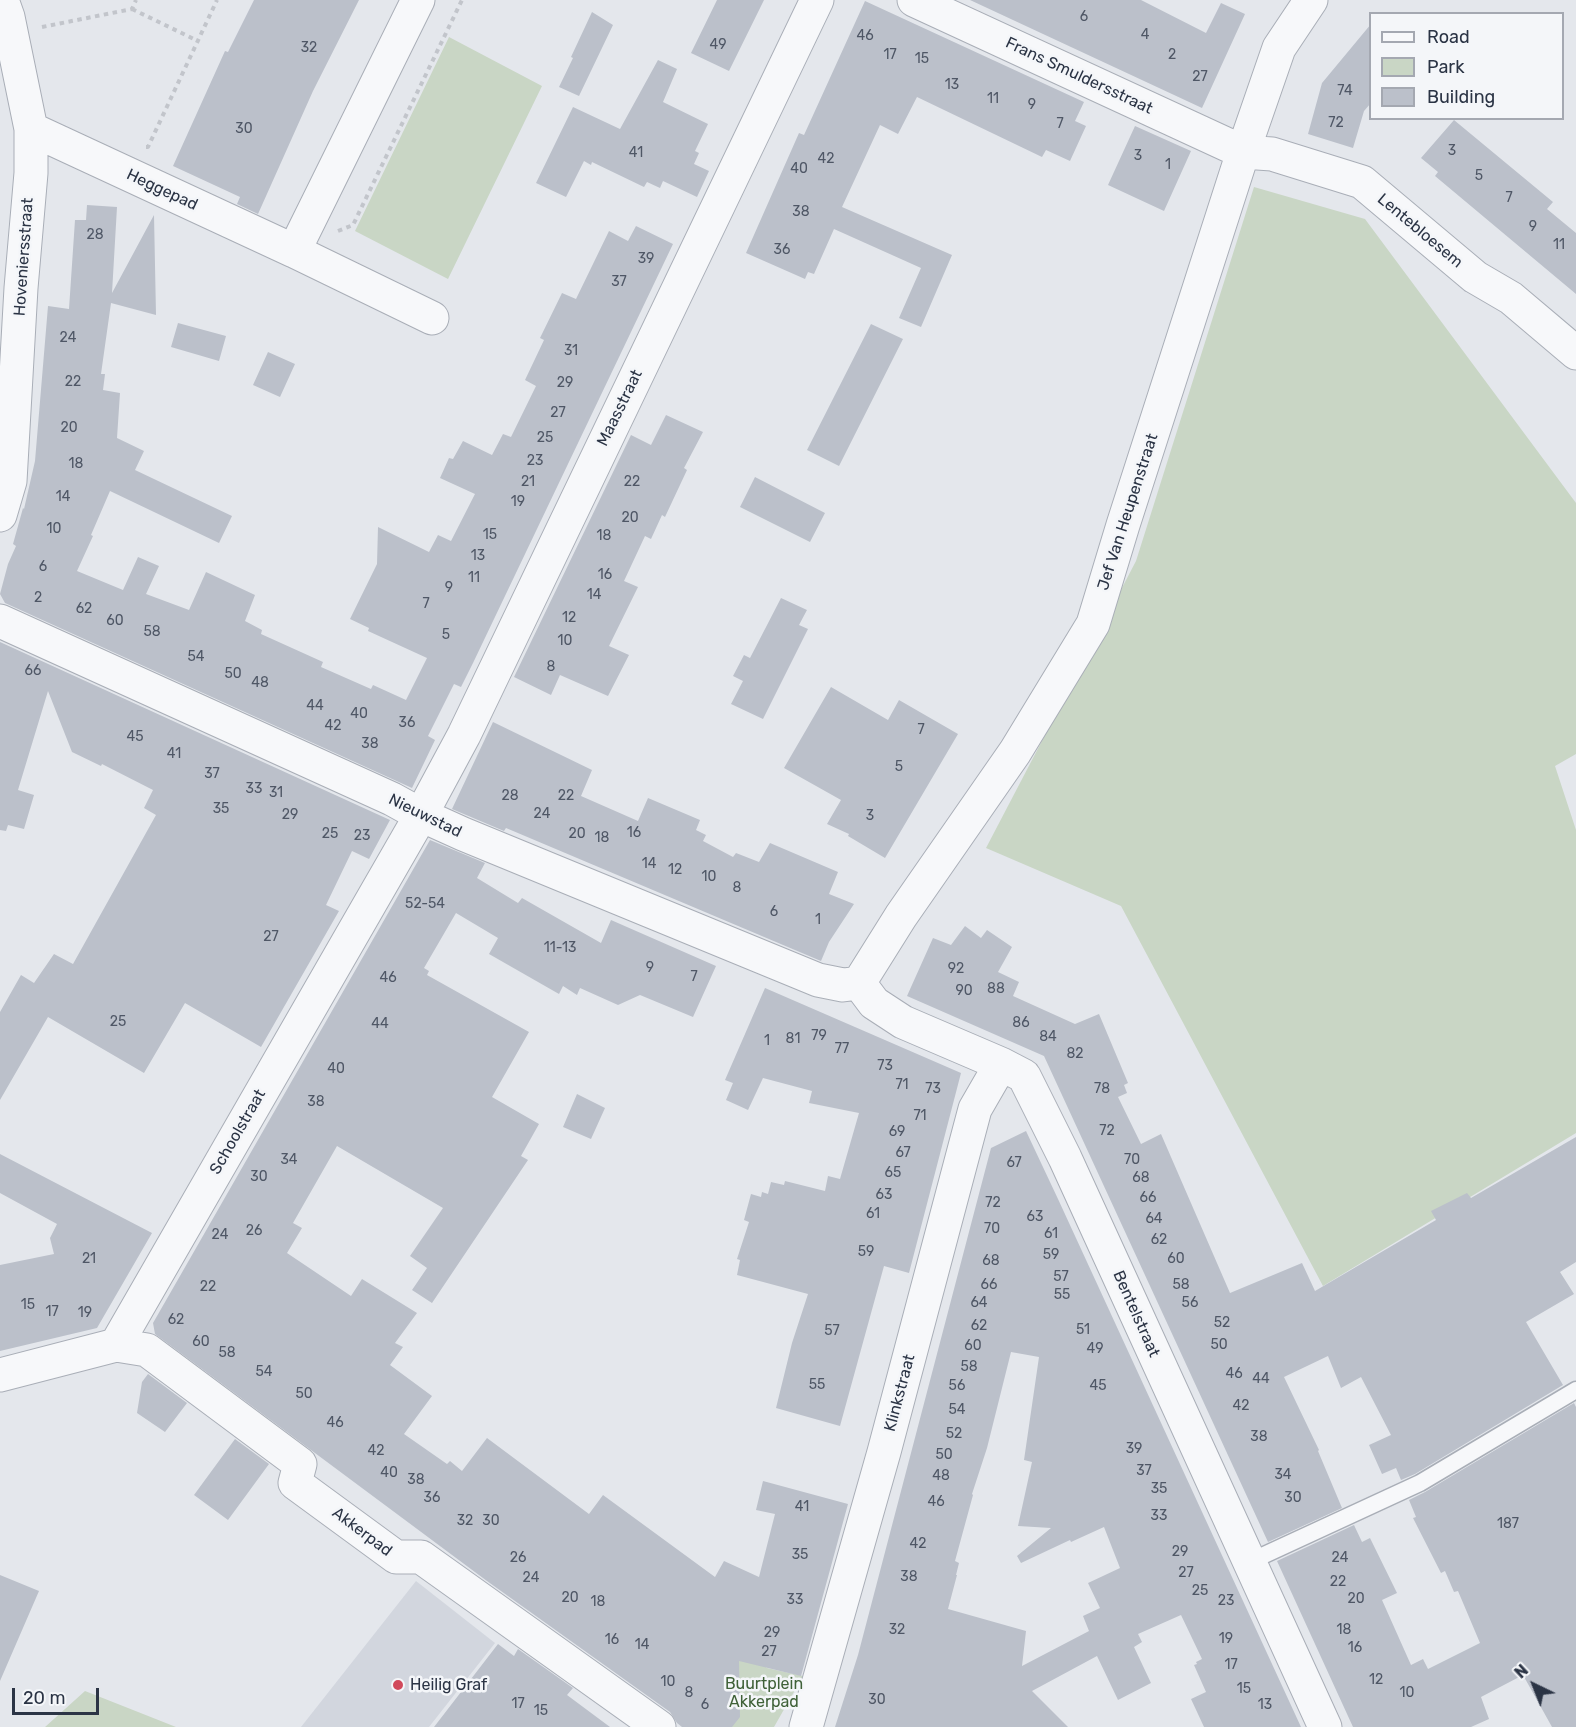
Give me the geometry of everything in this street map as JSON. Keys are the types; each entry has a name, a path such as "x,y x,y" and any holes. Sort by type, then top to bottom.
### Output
{"street":[{"name":"Hoveniersstraat","path":"0,515 10,481 21,288 31,174 31,129 12,33 2,0"},
{"path":"294,251 418,0"},
{"name":"Maasstraat","path":"421,815 464,735 817,0"},
{"name":"Frans Smuldersstraat","path":"914,0 1243,152"},
{"name":"Jef Van Heupenstraat","path":"859,983 901,916 1015,752 1093,624 1243,152 1279,48 1311,0"},
{"name":"Heggepad","path":"31,129 432,318"},
{"name":"Lentebloesem","path":"1243,152 1272,154 1362,182 1475,277 1511,298 1576,353"},
{"name":"Nieuwstad","path":"0,621 392,799 463,834 818,980 843,986 859,983"},
{"name":"Schoolstraat","path":"116,1345 421,815"},
{"name":"Bentelstraat","path":"859,983 874,1003 903,1022 1024,1076 1065,1158 1325,1727"},
{"name":"Klinkstraat","path":"806,1727 884,1452 975,1109 1001,1064"},
{"path":"0,1375 116,1345"},
{"name":"Akkerpad","path":"116,1345 147,1350 300,1464 295,1483 396,1557 421,1557 659,1727"}],"lane":[{"path":"1249,1562 1420,1483 1576,1390"}],"path":[{"path":"132,9 136,0"},
{"path":"138,148 148,147 217,0"},
{"path":"294,251 353,225 462,0"},
{"path":"12,33 132,9 198,41"}],"shaded area":[{"name":"Heilig Graf","path":"416,1581 495,1643 429,1727 301,1727"}],"green space":[{"path":"449,37 542,86 448,279 355,231"},
{"path":"1254,187 1365,219 1576,503 1576,754 1555,766 1576,830 1576,1133 1323,1286 1121,906 986,848 1136,561"},
{"name":"Buurtplein Akkerpad","path":"698,1609 767,1668 803,1676 774,1727 732,1727"},
{"path":"85,1691 176,1727 45,1727"}],"building":[{"path":"254,0 359,0 313,91 258,214 237,204 240,197 173,166 225,51 228,52"},
{"path":"717,0 764,0 729,71 691,53"},
{"path":"970,0 1141,0 1206,33 1221,3 1245,14 1202,108"},
{"path":"865,1 1084,102 1075,121 1086,126 1070,161 1046,150 1042,157 917,97 898,134 880,125 842,207 952,255 921,327 899,318 921,268 834,229 814,274 808,272 805,279 746,253 799,133 804,135"},
{"path":"592,12 613,25 579,96 559,87"},
{"path":"1369,26 1369,105 1364,111 1353,148 1308,134 1322,83"},
{"path":"658,60 677,69 663,102 708,124 695,151 699,153 694,164 709,171 697,197 663,181 660,188 647,182 644,187 592,162 591,165 584,161 566,197 536,183 573,107 620,129"},
{"path":"1454,120 1553,202 1547,209 1576,233 1576,294 1435,176 1438,172 1421,158"},
{"path":"1135,126 1191,151 1164,211 1108,185"},
{"path":"87,205 117,207 112,293 154,215 156,315 111,303 101,374 105,374 103,390 120,393 117,438 144,451 135,470 232,516 219,543 110,491 77,571 123,590 138,557 159,566 146,594 189,610 206,572 255,595 245,621 262,630 261,634 323,662 321,667 371,689 373,685 406,700 427,658 368,631 369,628 350,619 377,564 378,527 429,552 438,535 451,541 475,494 440,478 449,458 453,459 463,441 492,455 503,434 511,437 536,386 525,380 544,340 540,338 562,293 576,299 609,231 628,241 636,226 673,244 473,663 461,687 454,684 428,736 435,740 412,788 5,603 0,594 8,564 16,546 13,544 35,461 48,306 69,309 75,220 86,220"},
{"path":"178,323 226,336 219,361 171,347"},
{"path":"871,324 903,339 839,466 807,450"},
{"path":"268,352 295,364 280,397 253,385"},
{"path":"666,415 703,432 684,468 687,470 665,517 662,515 651,539 645,536 624,581 638,587 609,646 629,655 608,696 560,675 551,695 514,677 631,435 651,445"},
{"path":"755,477 825,513 810,542 740,507"},
{"path":"781,598 807,610 799,625 808,629 763,719 731,704 743,681 733,676 744,655 750,658"},
{"path":"0,642 390,820 369,859 352,851 326,905 339,911 261,1047 185,1003 144,1073 48,1017 0,1100 0,1012 21,975 34,983 54,954 73,964 156,815 144,808 153,790 102,764 101,766 72,752 48,691 18,790 34,795 24,829 8,825 6,831 0,830"},
{"path":"831,687 888,720 899,700 958,734 885,858 848,836 849,834 827,824 841,800 784,768"},
{"path":"493,722 592,770 581,796 638,821 648,798 700,820 696,830 706,835 703,841 733,857 736,853 759,862 770,843 838,872 829,894 854,904 829,942 821,961 506,828 504,831 452,809"},
{"path":"430,840 485,863 477,878 518,903 522,898 601,943 611,920 716,966 693,1017 640,995 618,1005 580,988 577,995 563,986 559,994 489,954 498,938 456,913 424,968 429,971 427,975 529,1032 492,1097 539,1124 521,1156 528,1160 432,1303 412,1290 427,1268 410,1256 443,1208 337,1146 293,1223 302,1228 287,1253 351,1296 362,1279 417,1313 395,1343 403,1347 390,1365 432,1396 404,1434 447,1464 450,1461 462,1471 487,1438 589,1514 603,1495 715,1577 724,1561 759,1577 775,1514 756,1510 763,1481 848,1504 801,1676 739,1661 740,1717 732,1727 682,1727 670,1712 487,1581 155,1334 153,1323"},
{"path":"965,926 981,938 987,930 1012,947 998,972 1019,982 1013,996 1075,1024 1099,1014 1128,1083 1124,1085 1127,1093 1118,1097 1141,1144 1161,1134 1230,1293 1302,1263 1315,1291 1436,1220 1431,1211 1467,1193 1471,1198 1576,1137 1576,1262 1560,1272 1574,1294 1526,1322 1563,1385 1415,1474 1401,1480 1396,1468 1382,1474 1369,1445 1391,1435 1361,1377 1341,1388 1328,1356 1284,1377 1319,1450 1342,1508 1268,1542 1044,1056 907,996 933,938 951,945"},
{"path":"765,988 961,1073 909,1273 884,1266 840,1426 776,1408 792,1343 808,1294 737,1275 740,1260 737,1259 749,1222 744,1220 751,1194 761,1197 762,1192 768,1194 771,1182 784,1185 785,1181 825,1191 828,1176 840,1179 859,1113 809,1103 812,1091 763,1078 748,1110 726,1100 733,1083 725,1080"},
{"path":"577,1094 605,1108 591,1139 563,1127"},
{"path":"1026,1131 1301,1727 1204,1727 1191,1699 1206,1692 1194,1665 1202,1659 1181,1615 1138,1634 1142,1642 1134,1647 1151,1683 1118,1700 1097,1656 1032,1691 1068,1727 835,1727 858,1655 991,1148","holes":["1011,1352 1039,1357 1024,1460 1032,1462 1018,1526 1051,1528 1017,1556 1021,1563 1104,1527 1120,1568 1088,1583 1100,1608 1083,1616 1089,1631 1022,1666 1026,1631 948,1609 959,1563 955,1561"]},
{"path":"0,1154 152,1233 97,1328 0,1351 0,1265 54,1254 50,1238 57,1224 0,1193"},
{"path":"148,1374 187,1403 165,1432 137,1413 142,1382"},
{"path":"1574,1403 1576,1407 1576,1727 1552,1727 1523,1675 1481,1697 1489,1719 1471,1727 1353,1727 1277,1561 1354,1525 1362,1542 1370,1538 1397,1593 1382,1600 1411,1665 1423,1659 1428,1669 1480,1643 1458,1591 1454,1592 1445,1571 1441,1573 1413,1518 1416,1517 1409,1500"},
{"path":"235,1439 269,1464 228,1520 194,1495"},
{"path":"0,1575 39,1591 0,1681"},
{"path":"498,1644 514,1656 518,1649 573,1688 567,1695 610,1727 434,1727"}],"place":[{"name":"Heilig Graf","path":"398,1685"}]}
